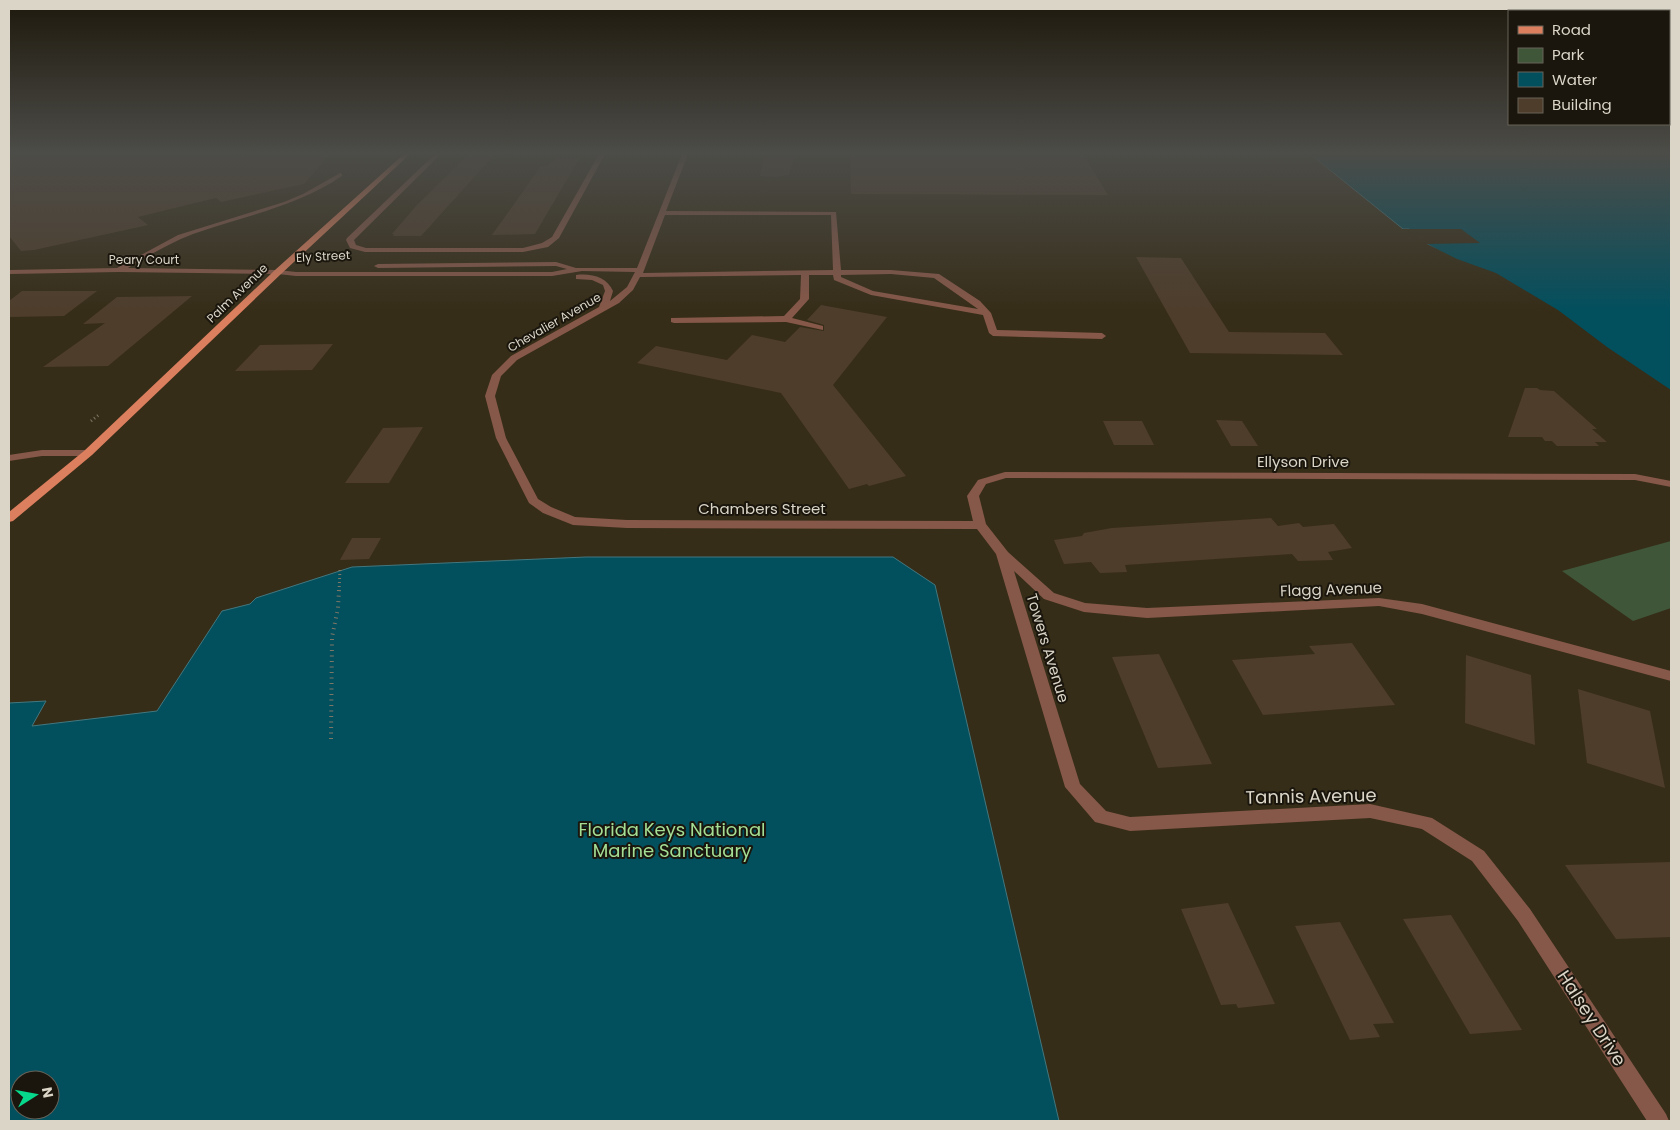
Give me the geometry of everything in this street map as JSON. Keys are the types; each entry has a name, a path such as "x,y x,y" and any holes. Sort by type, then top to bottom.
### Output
{"main road":[{"name":"Palm Avenue","path":"9,518 88,453 349,207"}],"street":[{"path":"119,270 157,247 190,232 272,207"},
{"path":"384,207 350,240 353,246 365,250 523,250 545,245 555,238 572,207"},
{"name":"Chevalier Avenue","path":"547,510 533,501 510,453 500,438 490,396 497,375 514,358 616,301 630,288 639,272 664,207"},
{"path":"662,213 834,213 837,278 871,293 987,313 993,333 1102,336"},
{"name":"Ely Street","path":"278,272 304,266 556,264 582,269 639,272 891,272 936,276 977,303 987,313"},
{"path":"458,274 464,265"},
{"path":"355,274 363,266"},
{"name":"Ely Street","path":"552,274 582,269"},
{"name":"Peary Court","path":"9,272 119,270 278,272"},
{"name":"Ely Street","path":"278,272 296,274 552,274 594,278 606,284 609,291 603,308"},
{"path":"786,319 804,303 807,293 805,273"},
{"path":"674,320 786,319 820,328"},
{"path":"9,458 42,453 88,453"},
{"name":"Ellyson Drive","path":"980,525 973,496 982,482 1005,475 1635,477 1671,484"},
{"name":"Chambers Street","path":"547,510 573,521 627,524 980,525"},
{"name":"Towers Avenue","path":"980,525 1002,552 1073,787"},
{"name":"Flagg Avenue","path":"1002,552 1049,596 1084,607 1147,613 1379,602 1422,609 1671,676"},
{"name":"Tannis Avenue","path":"1073,787 1101,817 1130,824 1370,811 1426,822 1478,856 1524,915"},
{"name":"Halsey Drive","path":"1524,915 1659,1121"}],"path":[{"path":"331,740 332,637 338,608 340,570"}],"green space":[{"path":"1671,541 1671,608 1633,621 1562,571"}],"water":[{"path":"1375,207 1671,207 1671,400 1543,305 1501,279 1457,261 1425,243 1409,229 1403,229"},
{"name":"Florida Keys National Marine Sanctuary","path":"586,557 893,557 935,585 1059,1121 9,1121 9,703 46,701 32,726 157,711 222,611 250,604 256,598 352,567"}],"pier":[{"path":"1399,229 1461,229 1480,243 1427,244 1457,259 1496,273 1558,310 1607,347 1671,390 1671,402 1542,307 1500,281 1456,264 1419,245 1419,241 1408,231"}],"building":[{"path":"9,207 180,207 138,217 148,225 34,250 21,251 9,236"},
{"path":"415,207 447,207 421,236 393,236 394,234 392,234"},
{"path":"512,207 551,207 535,234 492,235"},
{"path":"1136,257 1181,258 1229,332 1325,333 1343,355 1190,353"},
{"path":"22,291 97,291 64,316 9,317 9,301"},
{"path":"192,296 108,366 43,367 105,323 83,324 117,297"},
{"path":"821,305 887,317 833,385 906,476 869,486 867,484 849,489 781,393 637,363 656,346 727,360 752,335 785,342 800,327 824,331 824,325 807,320"},
{"path":"333,344 312,370 235,371 260,345"},
{"path":"1525,388 1554,391 1597,429 1592,429 1607,442 1595,442 1599,446 1557,446 1552,441 1545,441 1542,437 1508,437"},
{"path":"1216,420 1242,421 1258,446 1231,446"},
{"path":"1103,421 1142,421 1154,445 1114,445"},
{"path":"423,427 389,483 345,483 383,428"},
{"path":"1271,518 1278,526 1299,523 1303,527 1334,524 1352,548 1328,552 1333,560 1298,561 1292,554 1125,565 1127,572 1100,573 1091,562 1064,564 1054,540 1082,536 1084,533 1112,528"},
{"path":"352,538 381,538 369,559 340,560"},
{"path":"1352,643 1395,705 1263,715 1232,660 1315,654 1309,646"},
{"path":"1159,654 1212,764 1158,768 1112,657"},
{"path":"1466,655 1531,675 1535,745 1465,723"},
{"path":"1578,689 1650,711 1665,788 1587,763"},
{"path":"1671,862 1671,937 1616,939 1565,865"},
{"path":"1228,903 1275,1004 1238,1008 1236,1004 1221,1005 1181,909"},
{"path":"1451,915 1522,1030 1470,1034 1403,919"},
{"path":"1340,922 1394,1023 1373,1024 1380,1037 1350,1040 1295,926"}]}
